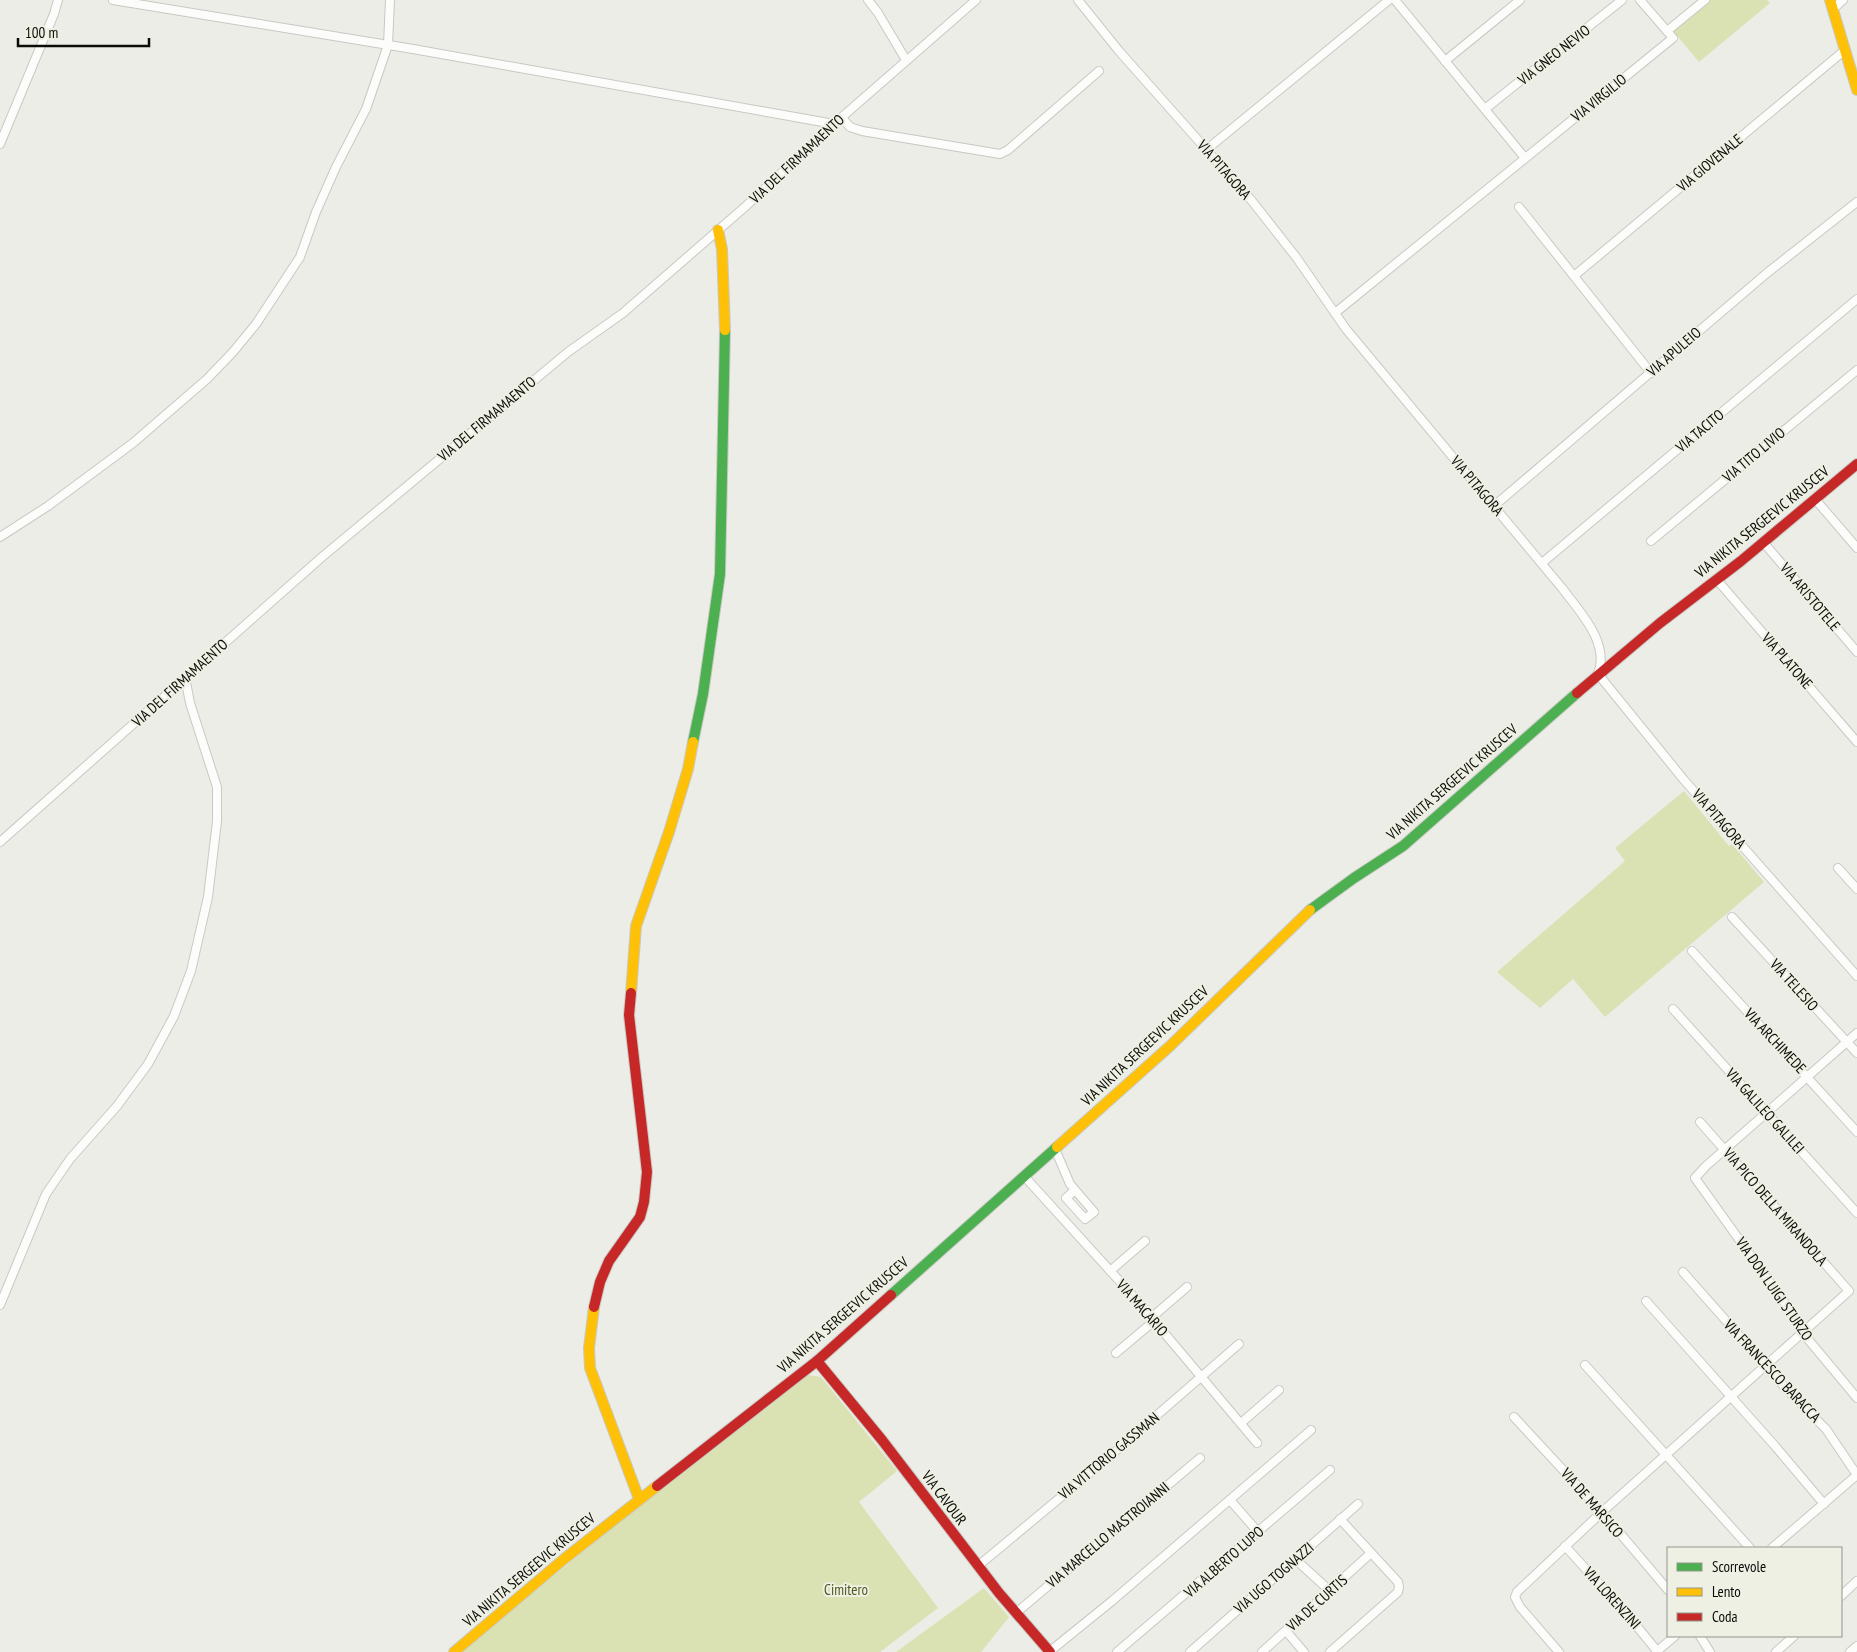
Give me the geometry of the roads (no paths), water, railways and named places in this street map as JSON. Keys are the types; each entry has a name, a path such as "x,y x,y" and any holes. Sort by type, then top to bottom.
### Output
{"main road":[{"path":"1831,5 1857,90"},
{"path":"639,1499 590,1368 589,1348 594,1305 600,1282 609,1261 640,1217 644,1202 647,1172 629,1015 636,926 669,832 688,769 703,694 720,574 725,312 722,249 718,230"},
{"name":"VIA NIKITA SERGEEVIC KRUSCEV","path":"454,1652 564,1559 817,1361 1170,1046 1306,913 1410,840 1598,674 1857,464"},
{"name":"VIA CAVOUR","path":"817,1361 882,1440 978,1566 1050,1652"}],"street":[{"path":"0,144 54,14 58,0"},
{"path":"113,0 388,45 834,124"},
{"path":"0,537 63,496 133,443 207,379 256,324 300,257 316,212 336,167 366,109 388,45 390,0"},
{"path":"868,0 906,60"},
{"name":"VIA DEL FIRMAMAENTO","path":"0,842 185,677 360,525 568,352 623,313 906,60 976,0"},
{"name":"VIA PITAGORA","path":"1078,0 1119,51 1252,202 1296,257 1346,329 1542,563 1589,623 1600,648 1602,665 1598,674 1684,780 1857,976"},
{"path":"1206,150 1389,0"},
{"path":"1395,0 1525,158"},
{"path":"1445,61 1520,0"},
{"name":"VIA GNEO NEVIO","path":"1485,110 1622,0"},
{"path":"1640,0 1667,31 1705,0"},
{"path":"1831,5 1844,0"},
{"name":"VIA VIRGILIO","path":"1335,313 1674,38 1667,31"},
{"name":"VIA GIOVENALE","path":"1574,276 1845,50"},
{"path":"842,118 850,127 862,130 1000,154 1008,150 1099,71"},
{"name":"VIA APULEIO","path":"1494,506 1760,279 1857,202"},
{"path":"1519,207 1651,373"},
{"name":"VIA TACITO","path":"1542,563 1857,299"},
{"name":"VIA TITO LIVIO","path":"1651,541 1857,370"},
{"path":"1815,499 1857,548"},
{"name":"VIA ARISTOTELE","path":"1763,542 1857,652"},
{"name":"VIA PLATONE","path":"1716,580 1857,742"},
{"path":"0,1305 46,1194 70,1159 117,1106 148,1064 174,1016 191,971 208,896 217,821 217,787 190,703 185,677"},
{"path":"1838,868 1857,889"},
{"name":"VIA TELESIO","path":"1732,916 1857,1053"},
{"name":"VIA ARCHIMEDE","path":"1692,951 1857,1132"},
{"name":"VIA GALILEO GALILEI","path":"1673,1009 1768,1112 1857,1213"},
{"path":"1725,1150 1857,1033"},
{"name":"VIA PICO DELLA MIRANDOLA","path":"1700,1122 1849,1291 1802,1332"},
{"path":"1054,1149 1066,1177 1094,1212 1085,1219 1066,1198 1075,1190"},
{"name":"VIA DON LUIGI STURZO","path":"1725,1150 1695,1178 1794,1316 1802,1332 1857,1398"},
{"name":"VIA MACARIO","path":"1024,1176 1152,1319 1257,1443"},
{"path":"1069,1227 1082,1216"},
{"path":"1110,1271 1145,1242"},
{"name":"VIA FRANCESCO BARACCA","path":"1683,1272 1790,1393 1826,1429 1857,1475"},
{"path":"1116,1353 1187,1287"},
{"path":"1646,1301 1824,1504"},
{"path":"1560,1652 1520,1607 1515,1597 1517,1592 1602,1512 1802,1332"},
{"name":"VIA VITTORIO GASSMAN","path":"978,1566 1202,1378 1239,1344"},
{"path":"1585,1365 1749,1547"},
{"path":"1241,1423 1280,1390"},
{"name":"VIA DE MARSICO","path":"1514,1417 1602,1512 1667,1589"},
{"path":"1050,1652 1311,1430"},
{"name":"VIA MARCELLO MASTROIANNI","path":"1016,1613 1200,1458"},
{"name":"VIA ALBERTO LUPO","path":"1117,1652 1330,1470"},
{"path":"1773,1547 1857,1475"},
{"path":"1230,1500 1258,1532"},
{"name":"VIA UGO TOGNAZZI","path":"1190,1652 1358,1504"},
{"path":"1330,1652 1398,1592 1400,1587 1398,1582 1340,1519"},
{"name":"VIA LORENZINI","path":"1565,1546 1657,1652"},
{"name":"VIA DE CURTIS","path":"1262,1652 1372,1553"},
{"path":"1295,1559 1330,1591"},
{"path":"1842,1595 1857,1581"},
{"path":"1286,1631 1304,1652"},
{"path":"1657,1652 1674,1637"},
{"path":"1701,1637 1708,1651"},
{"path":"1776,1652 1793,1637"},
{"path":"1850,1652 1857,1646"}],"park label":[{"name":"Cimitero","path":"846,1590"}]}
